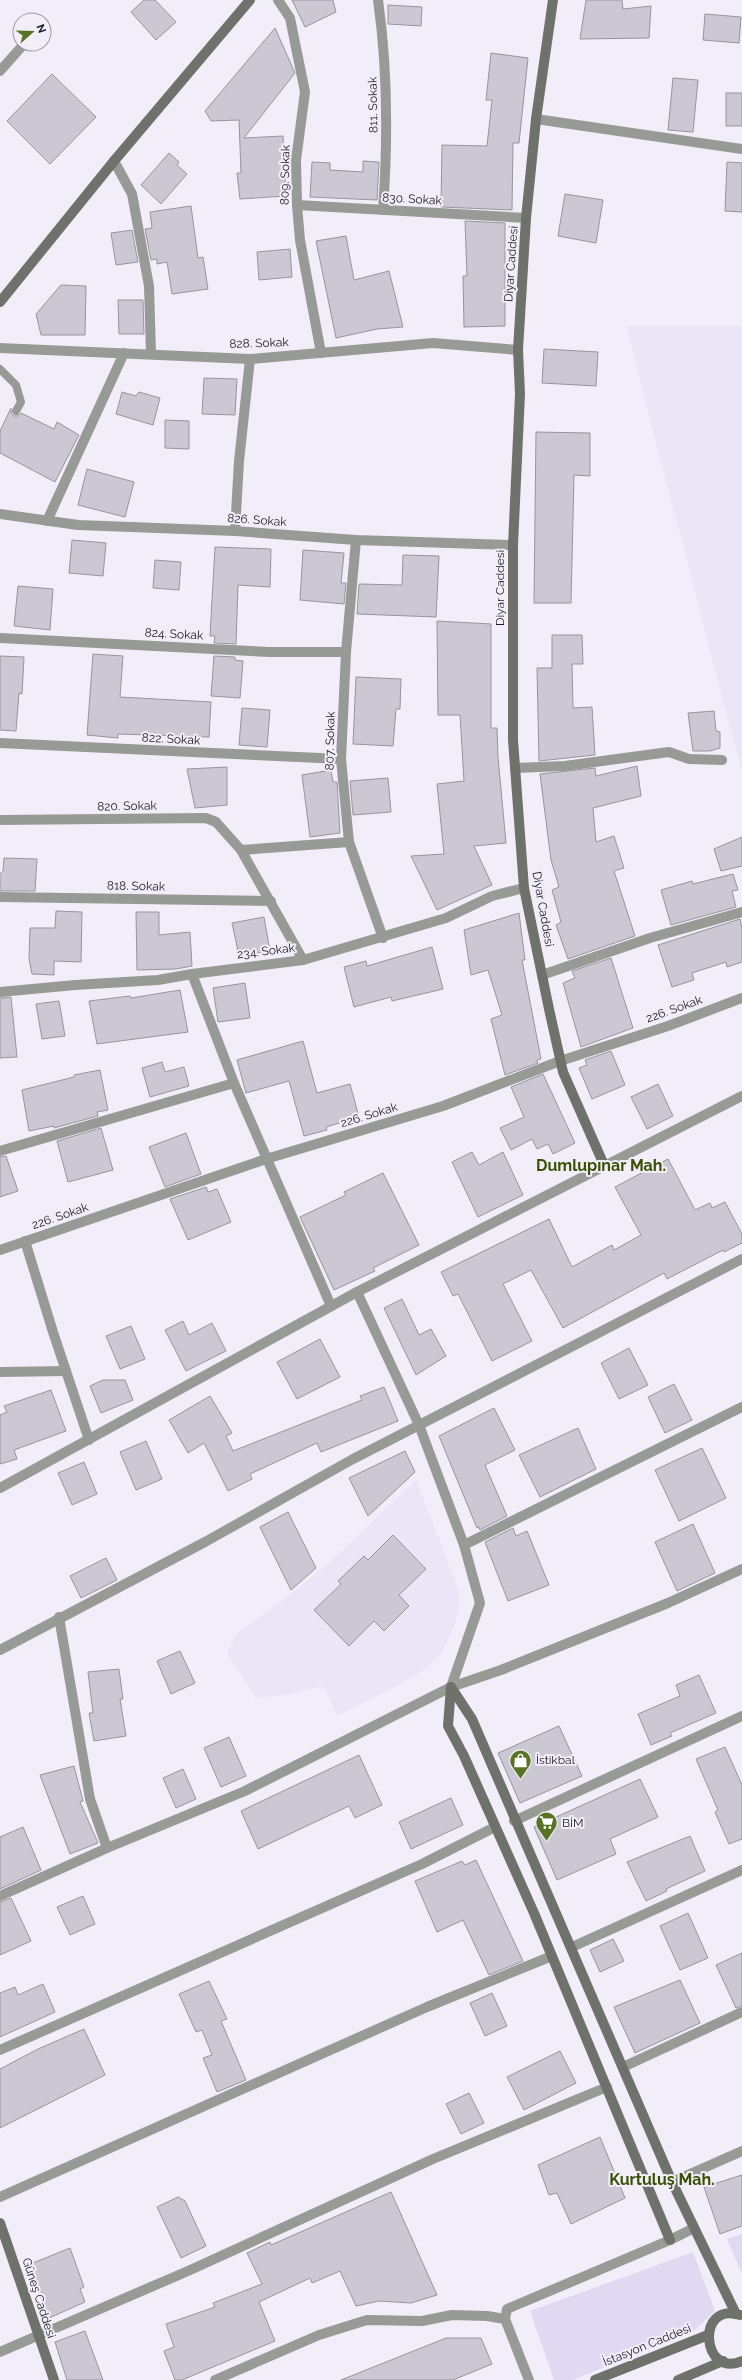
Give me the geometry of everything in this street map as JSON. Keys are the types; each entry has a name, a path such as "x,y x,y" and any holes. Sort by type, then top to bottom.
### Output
{"street":[{"path":"0,302 114,161 250,0"},
{"name":"809. Sokak","path":"278,0 290,18 305,92 296,160 297,205 300,240 321,353"},
{"name":"811. Sokak","path":"378,0 386,51 387,158 383,210"},
{"name":"Diyar Caddesi","path":"553,0 536,119 526,218 518,350 520,394 513,544 513,740 524,888 560,1061 563,1072 604,1165"},
{"path":"0,71 17,52"},
{"path":"536,119 742,149"},
{"path":"114,161 132,194 149,286 151,354"},
{"name":"830. Sokak","path":"297,205 526,218"},
{"name":"828. Sokak","path":"0,348 250,359 433,343 518,350"},
{"path":"47,521 124,353"},
{"path":"235,531 239,461 250,359"},
{"name":"826. Sokak","path":"0,514 78,525 235,531 356,540 513,544"},
{"name":"807. Sokak","path":"356,540 346,652 341,759 349,842 383,938"},
{"name":"824. Sokak","path":"0,638 269,652 346,652"},
{"name":"822. Sokak","path":"0,743 341,759"},
{"path":"515,768 565,766 669,752 689,759 722,760"},
{"name":"820. Sokak","path":"0,820 206,818 216,822 241,850 303,960"},
{"path":"241,850 349,842"},
{"name":"234. Sokak","path":"0,992 75,985 158,980 192,974 303,960 383,938 446,918 492,896 524,888"},
{"name":"818. Sokak","path":"0,897 271,901"},
{"path":"542,975 650,938 742,912"},
{"path":"192,974 234,1083 331,1306"},
{"name":"226. Sokak","path":"0,1250 266,1159 443,1106 560,1061 668,1026 742,998"},
{"path":"0,1151 234,1083"},
{"path":"0,1488 357,1292 742,1096"},
{"path":"25,1241 89,1440"},
{"path":"0,1650 58,1617 205,1542 353,1459 742,1259"},
{"path":"357,1292 419,1425 464,1545 480,1603 451,1687 448,1726 464,1756 552,1956 670,2240"},
{"path":"0,1372 66,1371"},
{"path":"464,1545 742,1407"},
{"path":"0,1896 107,1848 245,1791 451,1687 501,1670 668,1603 742,1569"},
{"path":"58,1617 90,1799 107,1848"},
{"path":"451,1687 472,1719 514,1821 572,1947 672,2182 739,2315 720,2317 710,2328 708,2335 711,2351 723,2361 731,2363 742,2361"},
{"path":"514,1821 742,1716"},
{"path":"0,2050 422,1864 495,1827"},
{"path":"572,1947 742,1870"},
{"path":"0,2197 420,2010 552,1956"},
{"path":"623,2067 742,2012"},
{"path":"0,2352 188,2272 433,2159 606,2086"},
{"path":"672,2182 742,2151"},
{"name":"Güneş Caddesi","path":"0,2223 54,2380"},
{"path":"529,2380 505,2319 507,2309 670,2240 694,2228"},
{"path":"215,2380 319,2335 367,2320 422,2321 452,2316 486,2316 505,2319"},
{"name":"İstasyon Caddesi","path":"595,2380 708,2335"},
{"path":"678,2380 723,2361"}],"lane":[{"path":"0,369 16,385 21,402 16,411"}],"shaded area":[{"path":"626,326 742,326 742,773"},
{"path":"416,1480 460,1593 456,1623 442,1652 428,1667 403,1683 337,1716 323,1686 290,1694 256,1698 227,1653 236,1634 282,1601 331,1561"},
{"path":"742,2234 742,2274 727,2239"},
{"path":"693,2252 715,2311 695,2330 573,2380 554,2380 530,2311"}],"building":[{"path":"144,0 155,0 176,22 156,40 131,12"},
{"path":"292,0 333,0 336,12 305,27"},
{"path":"586,0 622,0 623,9 651,6 649,38 580,39"},
{"path":"388,5 422,7 421,26 388,24"},
{"path":"705,14 741,17 739,43 703,40"},
{"path":"275,28 295,73 244,138 283,136 286,196 240,199 237,173 241,173 239,120 211,121 205,111"},
{"path":"491,53 528,58 519,143 513,143 512,210 441,207 442,145 487,146 492,100 486,100"},
{"path":"52,74 96,117 50,164 7,121"},
{"path":"673,78 698,80 693,132 668,130"},
{"path":"726,93 742,93 742,126 726,126"},
{"path":"169,153 179,162 177,165 187,174 161,204 141,185"},
{"path":"363,161 379,162 377,200 310,197 312,162 330,163 330,170 363,172"},
{"path":"727,162 742,163 742,212 725,211"},
{"path":"565,194 603,200 596,243 558,236"},
{"path":"191,206 198,258 203,257 208,289 172,294 167,262 157,264 157,259 151,260 145,229 152,228 150,212"},
{"path":"465,221 505,223 505,326 464,327 463,276 467,276"},
{"path":"132,230 138,262 116,265 111,233"},
{"path":"346,236 354,280 389,271 403,327 377,329 336,338 316,241"},
{"path":"290,249 292,277 259,280 257,252"},
{"path":"61,285 86,286 85,335 41,335 36,314"},
{"path":"118,300 143,300 144,334 119,334"},
{"path":"544,349 598,352 596,386 542,383"},
{"path":"204,378 237,379 235,415 202,414"},
{"path":"122,392 136,396 139,392 160,398 153,425 116,414"},
{"path":"11,408 11,413 14,416 18,416 21,413 54,429 57,422 79,435 55,482 0,453 0,431"},
{"path":"165,420 189,421 189,449 165,448"},
{"path":"536,432 590,433 590,476 574,475 571,603 534,603"},
{"path":"87,469 134,482 125,517 78,505"},
{"path":"72,540 106,543 103,576 69,573"},
{"path":"215,547 271,549 270,587 238,585 236,644 214,643 215,636 210,636"},
{"path":"303,550 344,553 341,583 346,583 344,604 300,600"},
{"path":"403,555 439,556 436,617 357,614 359,584 402,585"},
{"path":"155,560 181,562 179,590 153,588"},
{"path":"18,586 53,589 50,630 14,626"},
{"path":"437,621 491,624 491,728 497,728 498,757 506,843 474,846 492,885 437,910 411,856 444,854 437,784 464,781 460,715 438,715"},
{"path":"552,635 582,635 583,664 572,664 573,708 592,707 595,755 539,761 537,668 552,668"},
{"path":"93,654 123,656 120,697 211,702 209,737 118,734 118,738 87,735"},
{"path":"0,656 24,657 22,694 19,693 16,731 0,730"},
{"path":"214,656 235,657 235,660 243,661 240,698 211,696"},
{"path":"356,677 401,679 400,709 396,709 393,746 353,744"},
{"path":"242,708 270,710 267,747 239,745"},
{"path":"714,711 716,731 720,732 720,748 710,751 693,751 688,713"},
{"path":"637,766 641,796 593,808 596,842 614,836 624,868 614,871 635,936 568,959 556,925 561,922 552,890 559,887 551,860 540,774 595,768 596,776"},
{"path":"227,767 227,805 195,808 187,769"},
{"path":"331,770 333,782 337,782 340,833 310,837 302,775"},
{"path":"388,778 391,812 353,815 350,781"},
{"path":"742,837 742,866 721,871 714,849"},
{"path":"4,858 37,859 35,891 0,891 0,874 3,871"},
{"path":"733,874 738,890 732,891 736,907 671,925 661,890 692,881 693,884"},
{"path":"56,911 82,912 81,962 54,961 54,975 32,974 29,959 30,928 55,928"},
{"path":"136,912 159,912 159,935 190,932 192,966 176,969 137,970"},
{"path":"519,913 525,960 522,960 541,1059 537,1060 538,1063 505,1075 491,1019 502,1015 488,970 471,975 464,930"},
{"path":"264,917 270,951 239,956 232,923"},
{"path":"740,919 742,928 742,962 727,967 726,962 692,973 694,980 672,987 658,945"},
{"path":"432,947 443,989 392,1001 391,997 354,1007 344,967 366,961 367,966"},
{"path":"611,958 633,1028 581,1047 563,983 575,978 572,971"},
{"path":"245,983 250,1018 218,1022 213,988"},
{"path":"180,990 188,1032 97,1044 89,1001 130,996 131,998"},
{"path":"11,997 17,1057 0,1058 0,998"},
{"path":"59,1001 65,1036 42,1039 36,1004"},
{"path":"303,1041 317,1093 350,1084 359,1117 326,1127 327,1130 304,1136 289,1081 246,1093 237,1060"},
{"path":"611,1051 625,1085 592,1099 579,1068 587,1065 585,1060"},
{"path":"162,1062 165,1072 184,1067 189,1086 150,1097 142,1068"},
{"path":"100,1070 108,1110 97,1112 98,1116 54,1128 54,1126 29,1131 22,1090 74,1077 74,1075"},
{"path":"543,1074 575,1143 553,1154 548,1144 537,1149 532,1139 511,1150 500,1128 524,1117 511,1087"},
{"path":"658,1084 673,1116 647,1129 631,1097"},
{"path":"101,1128 113,1170 68,1182 57,1141"},
{"path":"186,1133 201,1174 165,1187 149,1147"},
{"path":"472,1152 479,1165 503,1152 523,1195 478,1217 452,1162"},
{"path":"6,1156 18,1191 0,1197 0,1157"},
{"path":"668,1159 695,1210 710,1203 712,1208 725,1202 742,1234 742,1243 724,1252 723,1250 667,1279 664,1273 563,1328 531,1270 503,1284 532,1341 492,1361 458,1294 453,1296 441,1272 549,1219 572,1267 612,1245 614,1250 641,1235 615,1187"},
{"path":"383,1173 419,1245 373,1268 375,1271 334,1290 300,1217 346,1195 344,1192"},
{"path":"206,1187 208,1192 217,1189 231,1222 188,1240 170,1199"},
{"path":"402,1299 419,1335 431,1329 446,1356 416,1375 384,1308"},
{"path":"183,1321 189,1335 212,1323 226,1351 186,1371 165,1330"},
{"path":"131,1326 145,1359 120,1369 106,1336"},
{"path":"320,1339 340,1377 297,1399 277,1362"},
{"path":"629,1348 648,1385 619,1399 601,1363"},
{"path":"103,1380 125,1380 133,1400 101,1413 90,1386"},
{"path":"674,1384 692,1420 665,1433 648,1397"},
{"path":"384,1387 398,1421 321,1452 317,1443 250,1474 252,1479 228,1491 204,1443 188,1453 169,1420 210,1396 232,1433 226,1436 233,1451 362,1400 360,1396"},
{"path":"51,1390 66,1431 14,1450 17,1459 0,1464 0,1415 7,1412 4,1406"},
{"path":"494,1408 515,1450 485,1465 507,1516 480,1530 479,1527 477,1528 439,1436"},
{"path":"578,1428 596,1469 540,1497 519,1455"},
{"path":"146,1441 162,1479 136,1490 120,1452"},
{"path":"702,1448 726,1498 679,1521 655,1470"},
{"path":"405,1451 415,1472 368,1516 349,1478"},
{"path":"84,1462 97,1494 72,1505 58,1473"},
{"path":"288,1512 316,1568 291,1590 260,1527"},
{"path":"693,1524 715,1573 677,1591 655,1542"},
{"path":"513,1528 516,1536 527,1531 549,1585 508,1601 485,1542"},
{"path":"393,1535 426,1569 399,1595 409,1606 384,1631 374,1621 349,1646 314,1610 341,1584 338,1581 364,1556 368,1560"},
{"path":"106,1558 117,1580 81,1598 70,1576"},
{"path":"180,1651 195,1683 171,1694 157,1661"},
{"path":"119,1669 123,1699 120,1699 126,1736 94,1741 89,1713 93,1713 88,1672"},
{"path":"699,1675 716,1713 670,1733 672,1736 651,1745 638,1714 680,1696 676,1685"},
{"path":"559,1726 582,1776 520,1803 498,1753"},
{"path":"229,1737 246,1776 221,1787 204,1748"},
{"path":"725,1747 742,1785 742,1839 729,1844 715,1812 718,1810 696,1759"},
{"path":"359,1755 382,1805 355,1818 349,1806 258,1849 241,1811"},
{"path":"74,1766 83,1801 80,1802 98,1843 70,1854 40,1775"},
{"path":"183,1769 196,1799 176,1808 163,1778"},
{"path":"640,1779 658,1817 610,1839 616,1854 557,1880 534,1827"},
{"path":"451,1798 463,1825 411,1849 399,1822"},
{"path":"23,1827 41,1870 0,1889 0,1837"},
{"path":"690,1836 705,1871 666,1889 667,1891 646,1901 627,1862"},
{"path":"476,1860 523,1961 489,1975 463,1920 437,1932 415,1881 462,1861 465,1865"},
{"path":"83,1896 95,1924 70,1935 57,1907"},
{"path":"11,1898 31,1941 0,1955 0,1902"},
{"path":"688,1913 708,1958 680,1970 660,1926"},
{"path":"613,1939 624,1961 600,1972 590,1950"},
{"path":"742,1953 742,2006 736,2008 716,1965"},
{"path":"680,1980 700,2023 635,2053 614,2007"},
{"path":"209,1981 227,2019 221,2021 246,2080 217,2092 203,2058 212,2055 202,2030 196,2032 179,1994"},
{"path":"43,1984 55,2012 0,2037 0,1993 15,1987 18,1995"},
{"path":"492,1993 507,2026 485,2036 470,2003"},
{"path":"84,2029 105,2075 0,2128 0,2069 38,2049"},
{"path":"560,2051 576,2083 524,2110 507,2077"},
{"path":"469,2093 484,2123 461,2134 446,2104"},
{"path":"600,2137 625,2198 571,2224 557,2193 549,2195 538,2165"},
{"path":"742,2175 742,2226 720,2234 704,2187"},
{"path":"391,2192 437,2295 411,2303 379,2301 356,2306 340,2271 312,2283 310,2278 259,2302 275,2341 182,2380 175,2380 164,2351 174,2347 166,2324 215,2307 213,2303 262,2284 247,2253 270,2242 271,2245"},
{"path":"178,2197 185,2201 206,2246 181,2258 157,2207"},
{"path":"70,2248 84,2287 80,2289 85,2302 49,2318 28,2265"},
{"path":"85,2331 103,2380 67,2380 55,2342"},
{"path":"446,2338 481,2338 492,2364 453,2380 341,2380"}],"place":[{"name":"İstikbal","path":"521,1780"},
{"name":"BİM","path":"547,1842"}],"district":[{"name":"Dumlupınar Mah.","path":"601,1165"},
{"name":"Kurtuluş Mah.","path":"662,2179"}]}
